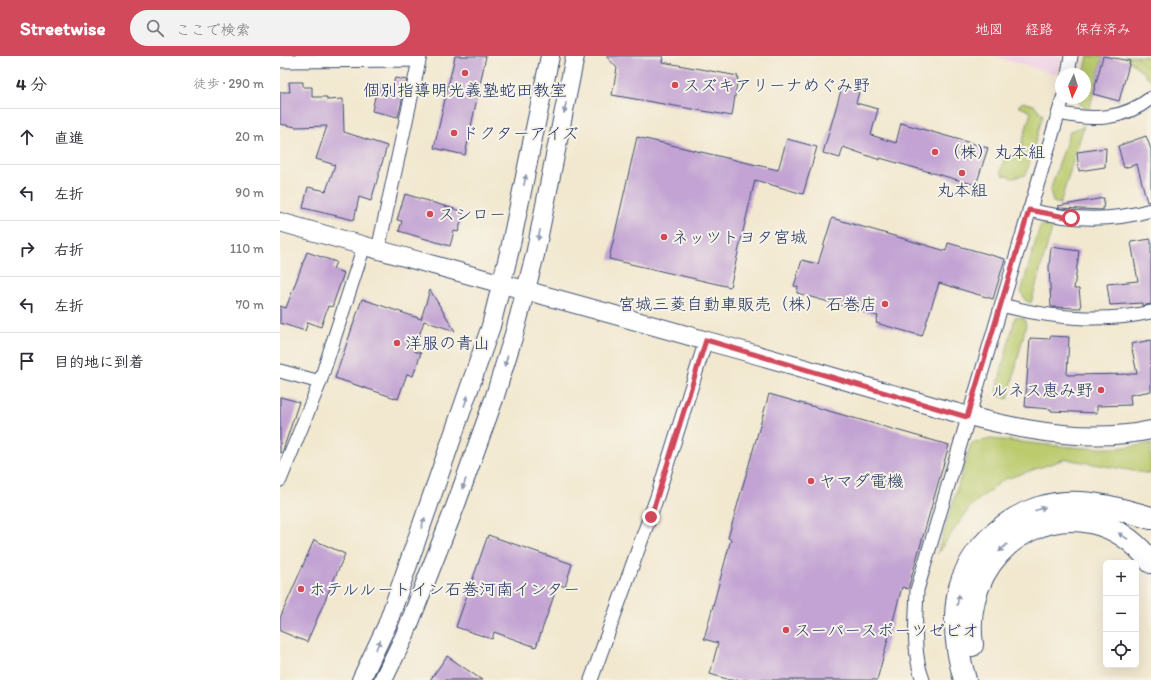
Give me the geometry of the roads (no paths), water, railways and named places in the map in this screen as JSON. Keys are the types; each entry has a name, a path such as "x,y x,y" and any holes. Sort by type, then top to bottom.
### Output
{"highway":[{"path":"965,680 959,660 956,636 958,595 974,559 986,542 1002,527 1021,515 1064,503 1087,504 1151,518"},
{"path":"980,680 971,642 971,618 974,601 979,583 988,568 1000,551 1015,537 1036,527 1057,522 1078,521 1094,523 1112,529 1127,538 1143,552 1151,562"}],"street":[{"path":"361,680 387,626 461,418 491,326 500,284 510,249 550,56"},
{"path":"383,680 404,637 455,507 494,399 526,292 553,171 575,56"},
{"path":"1069,68 1071,56"},
{"path":"280,61 420,58 371,248 320,382 280,480"},
{"path":"1059,113 1085,118 1108,118 1138,107 1151,98"},
{"path":"923,680 918,669 915,631 917,590 967,417 1061,104"},
{"path":"1029,210 1071,218 1112,217 1151,210"},
{"path":"280,222 526,292 706,340 967,417 1025,428 1086,436 1134,434 1151,430"},
{"path":"1002,305 1070,317 1119,317 1151,312"},
{"path":"591,680 657,497 706,340"},
{"path":"280,371 320,382"}],"place":[{"name":"個別指導明光義塾蛇田教室","path":"465,73"},
{"name":"スズキアリーナめぐみ野","path":"675,85"},
{"name":"ドクターアイズ","path":"454,133"},
{"name":"（株）丸本組","path":"935,152"},
{"name":"丸本組","path":"962,173"},
{"name":"スシロー","path":"430,214"},
{"name":"ネッツトヨタ宮城","path":"664,237"},
{"name":"宮城三菱自動車販売（株） 石巻店","path":"885,304"},
{"name":"洋服の青山","path":"397,343"},
{"name":"ルネス恵み野","path":"1101,390"},
{"name":"ヤマダ電機","path":"811,481"},
{"name":"ホテルルートイン石巻河南インター","path":"301,589"},
{"name":"スーパースポーツゼビオ","path":"786,630"}]}
